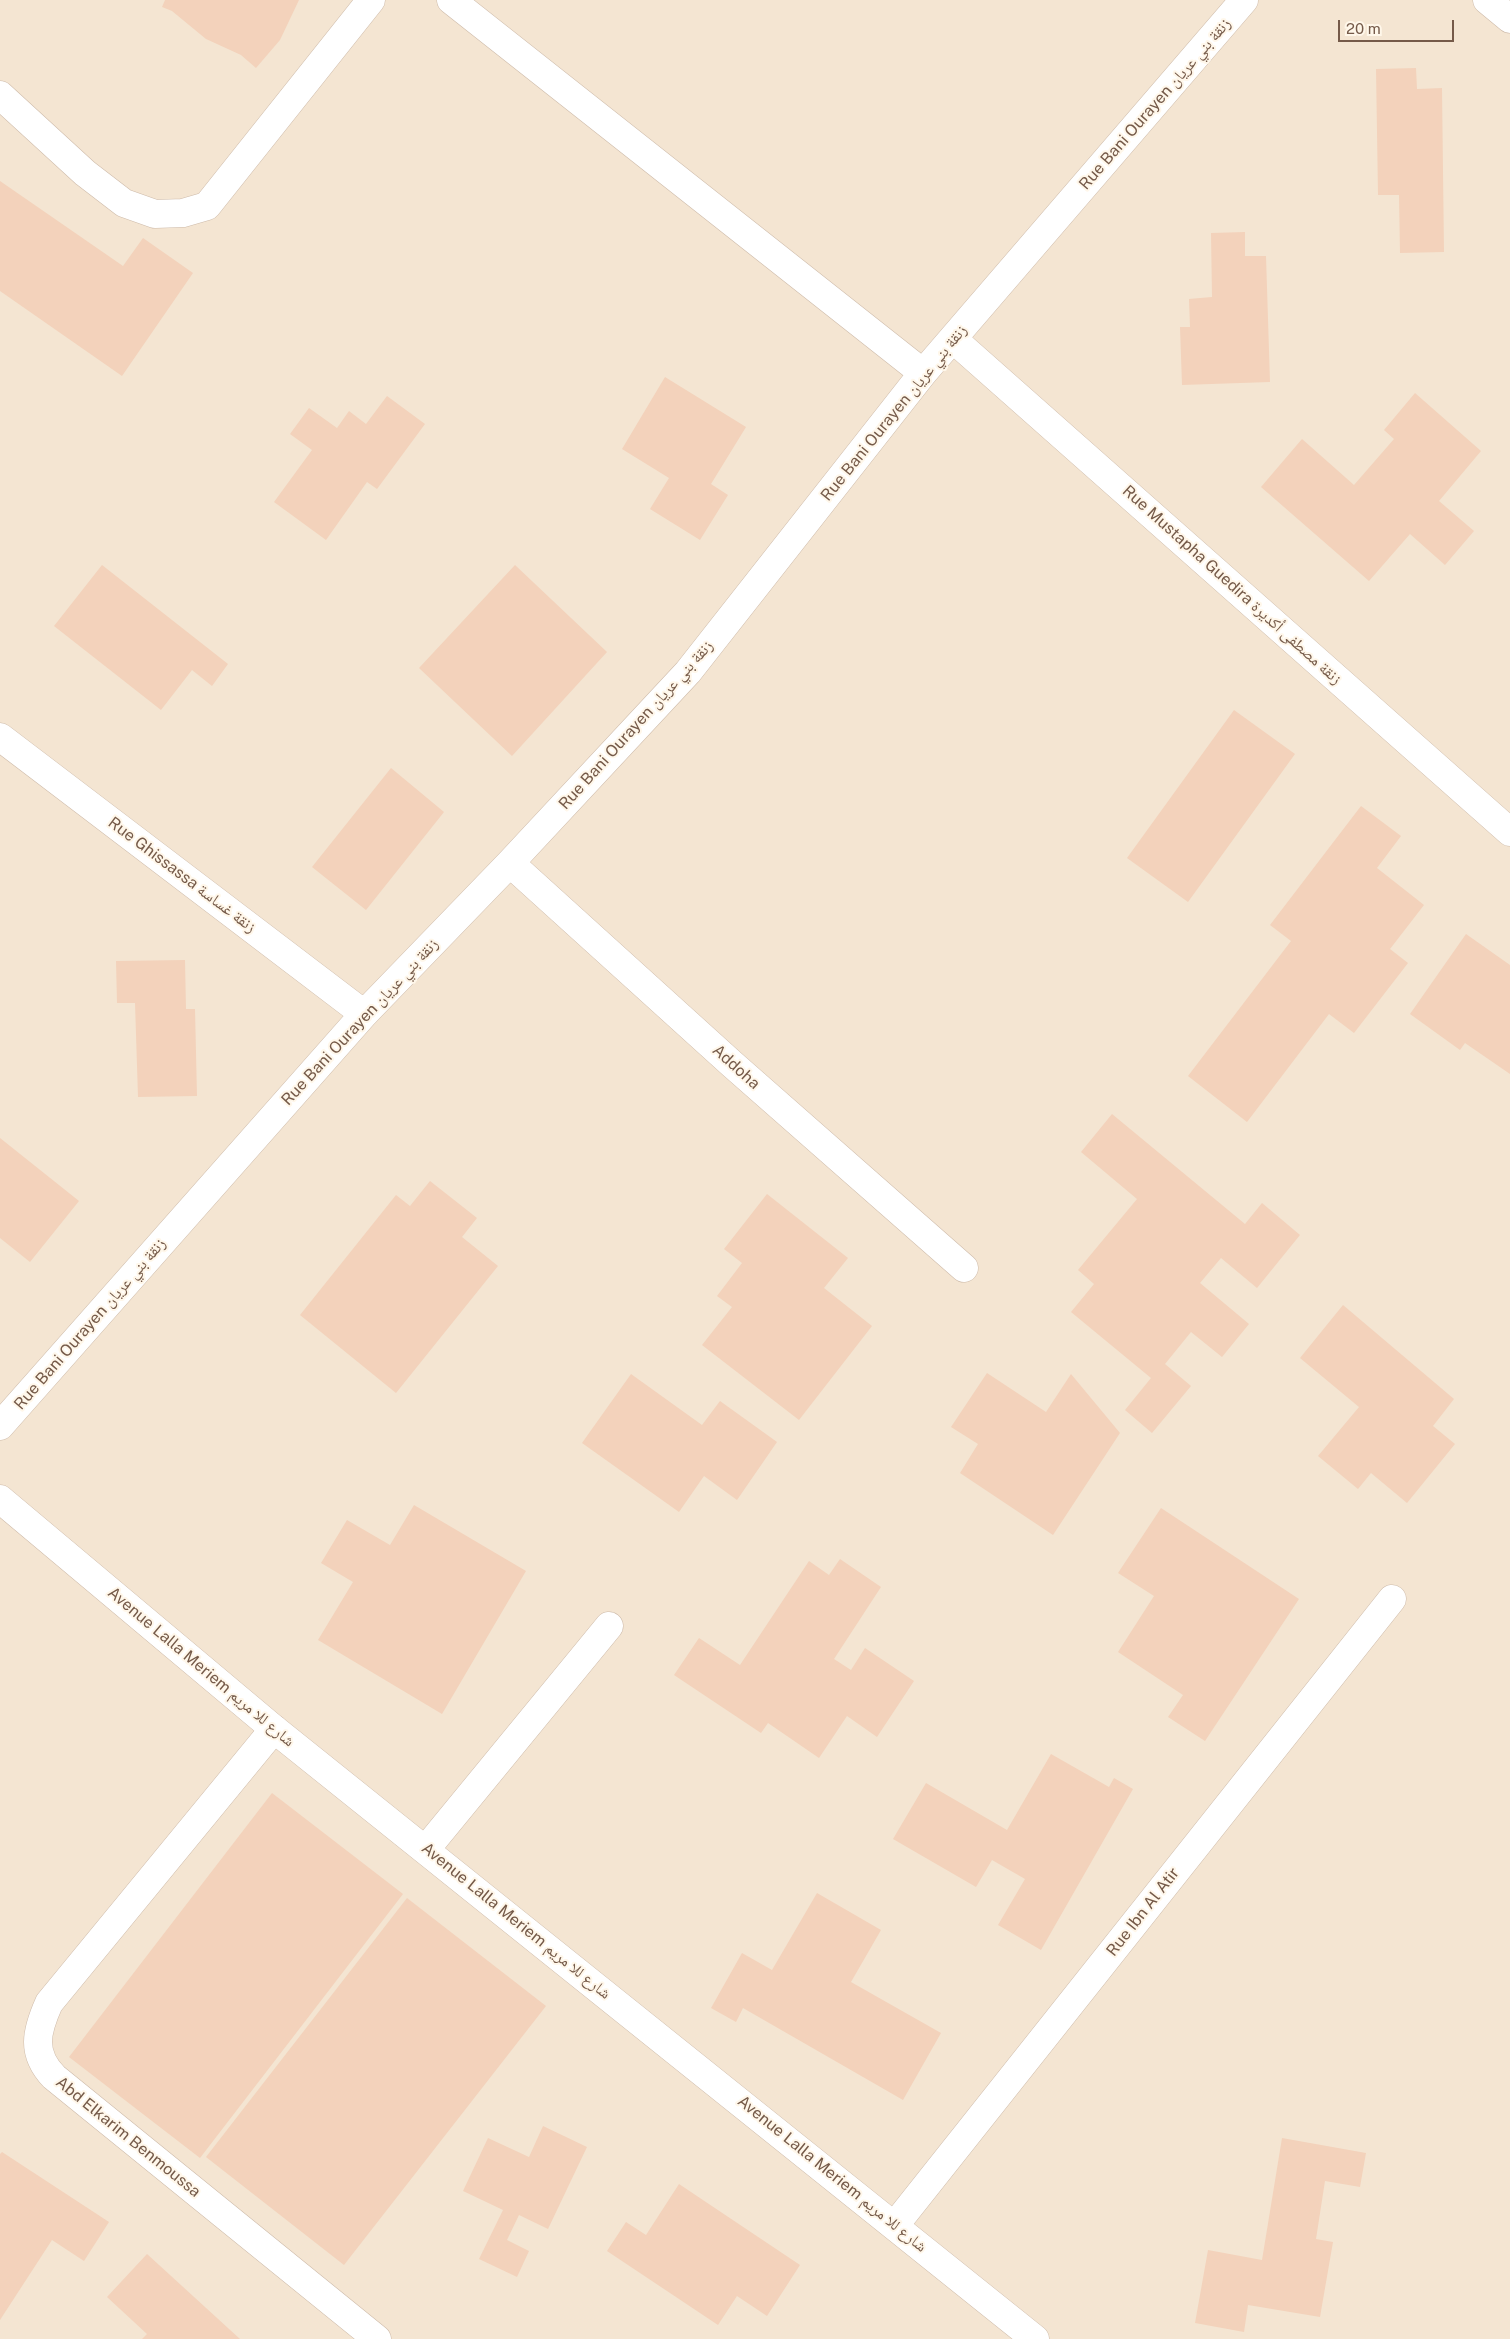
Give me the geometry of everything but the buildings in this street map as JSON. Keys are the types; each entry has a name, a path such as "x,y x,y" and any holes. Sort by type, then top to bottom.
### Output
{"street":[{"path":"0,95 85,174 124,203 155,214 183,213 207,206 371,0"},
{"path":"451,0 923,373"},
{"name":"Rue Bani Ourayen زنقة بني عريان","path":"0,1426 364,1014 510,863 688,672 923,373 1244,0"},
{"path":"1487,0 1510,19"},
{"name":"Rue Mustapha Guedira زنقة مصطفى أكديرة","path":"953,339 1510,832"},
{"name":"Rue Ghissassa زنقة غساسة","path":"0,737 364,1014"},
{"name":"Addoha","path":"510,863 732,1064 964,1268"},
{"name":"Avenue Lalla Meriem شارع للا مريم","path":"0,1499 274,1729 1035,2339"},
{"name":"Rue Ibn Al Atir","path":"895,2225 1392,1599"},
{"path":"426,1850 609,1626"},
{"name":"Abd Elkarim Benmoussa","path":"274,1729 49,2003 41,2022 38,2038 39,2053 43,2066 54,2077 377,2339"}],"shaded area":[{"path":"0,0 1510,0 1510,2339 0,2339"}]}
